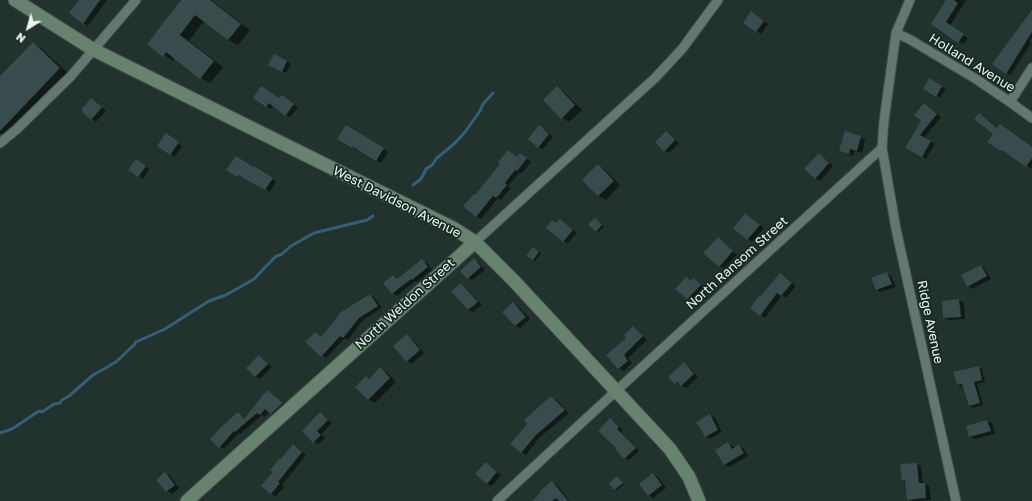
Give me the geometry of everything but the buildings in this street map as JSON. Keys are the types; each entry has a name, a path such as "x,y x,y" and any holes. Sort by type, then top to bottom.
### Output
{"street":[{"name":"West Davidson Avenue","path":"15,0 94,50 452,228 475,242 514,281 616,390 678,460 689,477 699,501"},
{"path":"0,143 17,129 71,76 136,0"},
{"name":"North Weldon Street","path":"187,501 655,78 682,49 718,0"},
{"path":"882,148 884,121 896,33 910,0"},
{"name":"Holland Avenue","path":"896,33 922,47 1010,102 1032,118"},
{"path":"1010,102 1032,68"},
{"name":"North Ransom Street","path":"497,501 616,390 882,148"},
{"name":"Ridge Avenue","path":"882,148 896,229 956,501"}],"waterway":[{"path":"413,185 421,179 426,169 432,165 437,158 455,143 465,132 480,111 483,104 493,93"},
{"path":"0,433 12,429 39,411 42,412 54,404 60,403 93,375 116,362 136,342 165,329 209,301 226,295 254,279 275,257 282,254 291,246 314,233 367,220 373,216"}]}
